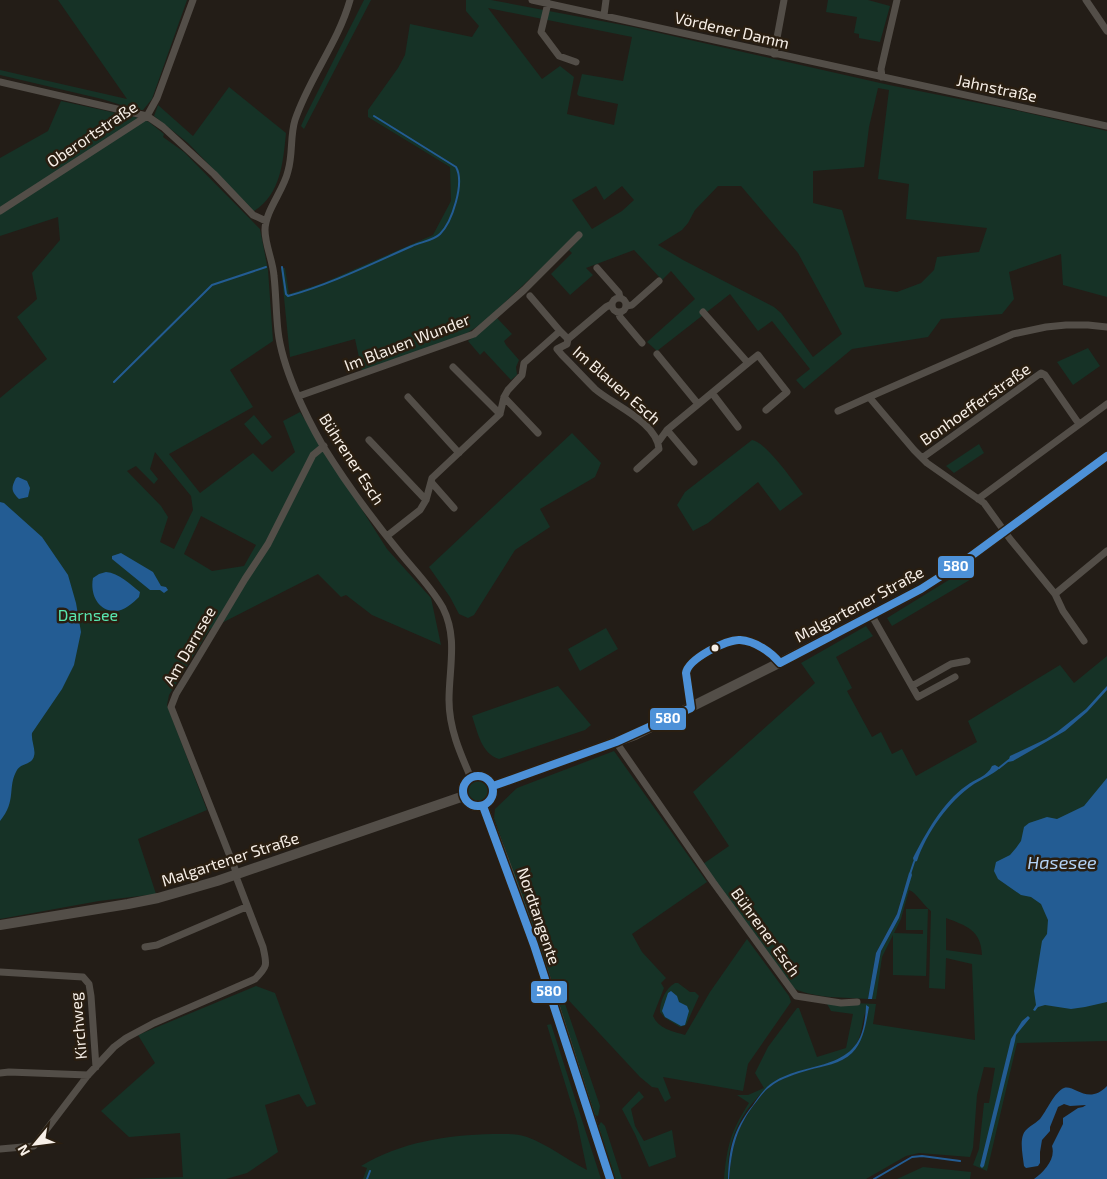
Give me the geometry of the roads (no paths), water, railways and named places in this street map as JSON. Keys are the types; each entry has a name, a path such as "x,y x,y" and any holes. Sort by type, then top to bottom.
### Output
{"street":[{"name":"Oberortstraße","path":"0,211 147,116 157,98 193,0"},
{"path":"0,82 147,116 214,174 252,216 266,220 289,170 294,122 345,19 350,0"},
{"name":"Vördener Damm","path":"532,0 882,78"},
{"path":"604,15 606,0"},
{"path":"774,54 784,0"},
{"path":"882,78 881,69 897,0"},
{"path":"1086,0 1107,31"},
{"path":"548,3 541,32 559,56 576,62"},
{"name":"Jahnstraße","path":"882,78 1107,126"},
{"name":"Bührener Esch","path":"266,220 266,237 274,274 278,332 282,352 310,422 324,446 387,536 443,608 448,622 453,652 449,700 452,727 461,757 471,778"},
{"name":"Im Blauen Wunder","path":"299,396 474,334 524,290 579,235"},
{"path":"597,268 619,293 626,306"},
{"path":"618,312 623,311 626,306 632,305 659,281"},
{"name":"Im Blauen Esch","path":"530,296 568,339"},
{"path":"620,298 615,299 612,304 614,310 618,312 642,343"},
{"name":"Im Blauen Esch","path":"557,350 567,344 568,339 612,304"},
{"path":"703,312 748,363 758,355 787,392 766,410"},
{"path":"838,411 1013,334 1066,325 1088,324 1107,327"},
{"name":"Im Blauen Esch","path":"500,414 504,397 508,390 522,376 524,363 560,331"},
{"name":"Im Blauen Esch","path":"548,342 596,390 631,413 659,441"},
{"path":"657,354 698,404"},
{"name":"Im Blauen Esch","path":"637,469 659,449 659,441 667,430 748,363"},
{"path":"387,536 420,510 426,500 432,478 500,414 453,367"},
{"name":"Bonhoefferstraße","path":"922,458 1041,373 1045,375 1079,424"},
{"path":"712,393 738,426"},
{"path":"408,397 460,453"},
{"path":"504,397 538,433"},
{"path":"870,398 922,458 951,482 984,503 1055,594 1063,611 1084,641"},
{"path":"978,499 1107,404"},
{"name":"Im Blauen Esch","path":"667,430 694,462"},
{"path":"369,440 426,500"},
{"name":"Am Darnsee","path":"236,874 171,707 176,694 196,660 268,544 313,455 324,446"},
{"name":"Malgartener Straße","path":"493,786 616,742 692,708 872,616 921,589 963,562 1107,456"},
{"path":"432,483 454,508"},
{"path":"1055,594 1107,551"},
{"path":"872,616 918,697 955,677"},
{"path":"912,686 951,664 967,661"},
{"name":"Bührener Esch","path":"616,742 713,882 796,996 841,1003 857,1002"},
{"path":"483,777 493,786 492,798 483,806 474,806 464,796 464,786 471,778 483,777"},
{"name":"Malgartener Straße","path":"0,925 158,898 236,874 464,796"},
{"name":"Nordtangente","path":"483,806 502,854 550,992 610,1179"},
{"path":"0,1148 34,1146 88,1075 114,1047 126,1038 154,1023 255,979 264,970 266,960 263,947 246,907 236,874"},
{"path":"146,947 156,945 246,907"},
{"name":"Kirchweg","path":"0,972 83,977 89,984 91,996 96,1067"},
{"path":"0,1073 88,1075"}],"water":[{"path":"18,477 27,481 30,488 28,497 19,499 14,494 13,484"},
{"name":"Darnsee","path":"0,502 4,503 42,537 68,575 76,603 81,632 74,665 62,689 32,733 33,759 17,770 8,807 0,821"},
{"path":"121,553 153,572 161,586 166,587 168,590 164,593 160,590 150,590 112,559 112,556"},
{"path":"106,572 115,574 128,582 140,592 139,597 122,610 109,610 99,605 94,595 93,578"},
{"path":"1107,686 1107,690 1087,712 1065,731 1013,761 1008,762 1010,756 1057,732 1086,709"},
{"path":"995,765 1000,768 964,791 947,809 926,839 917,861 914,862 913,858 918,848 949,801"},
{"name":"Hasesee","path":"1107,778 1107,1002 1071,1009 1045,1005 1038,1007 1035,1011 1033,1010 1036,1005 1034,991 1042,941 1047,934 1048,920 1041,904 1031,897 1021,895 998,879 994,871 996,862 1010,855 1016,848 1021,841 1024,827 1029,823 1047,817 1057,819 1084,806"},
{"path":"911,872 912,875 899,918 881,951 872,999 868,999 876,953 897,914 909,873"},
{"path":"671,991 677,996 679,1002 687,1006 689,1011 685,1025 681,1026 665,1017 662,1011 668,993"},
{"path":"866,1005 869,1007 864,1031 856,1048 848,1057 784,1079 768,1088 762,1095 744,1120 736,1138 728,1179 733,1140 746,1114 761,1093 780,1078 838,1059 850,1051 859,1040 864,1024"},
{"path":"1028,1016 1030,1018 1016,1035 982,1168 980,1166 1011,1039 1022,1021"},
{"path":"1107,1086 1107,1179 1034,1179 1042,1173 1051,1160 1052,1146 1063,1124 1063,1118 1086,1105 1070,1106 1064,1104 1058,1107 1050,1131 1042,1140 1040,1163 1038,1166 1026,1168 1024,1166 1022,1142 1026,1130 1040,1119 1054,1097 1064,1088 1094,1094"}],"waterway":[{"path":"282,267 286,294 288,296 335,280 434,238 445,228 453,212 458,192 459,183 456,167 374,116"},
{"path":"114,382 212,285 266,267"},
{"path":"999,768 1009,760"},
{"path":"910,874 914,862"},
{"path":"874,1179 912,1157 922,1156 960,1161"},
{"path":"367,1179 370,1171"}]}
